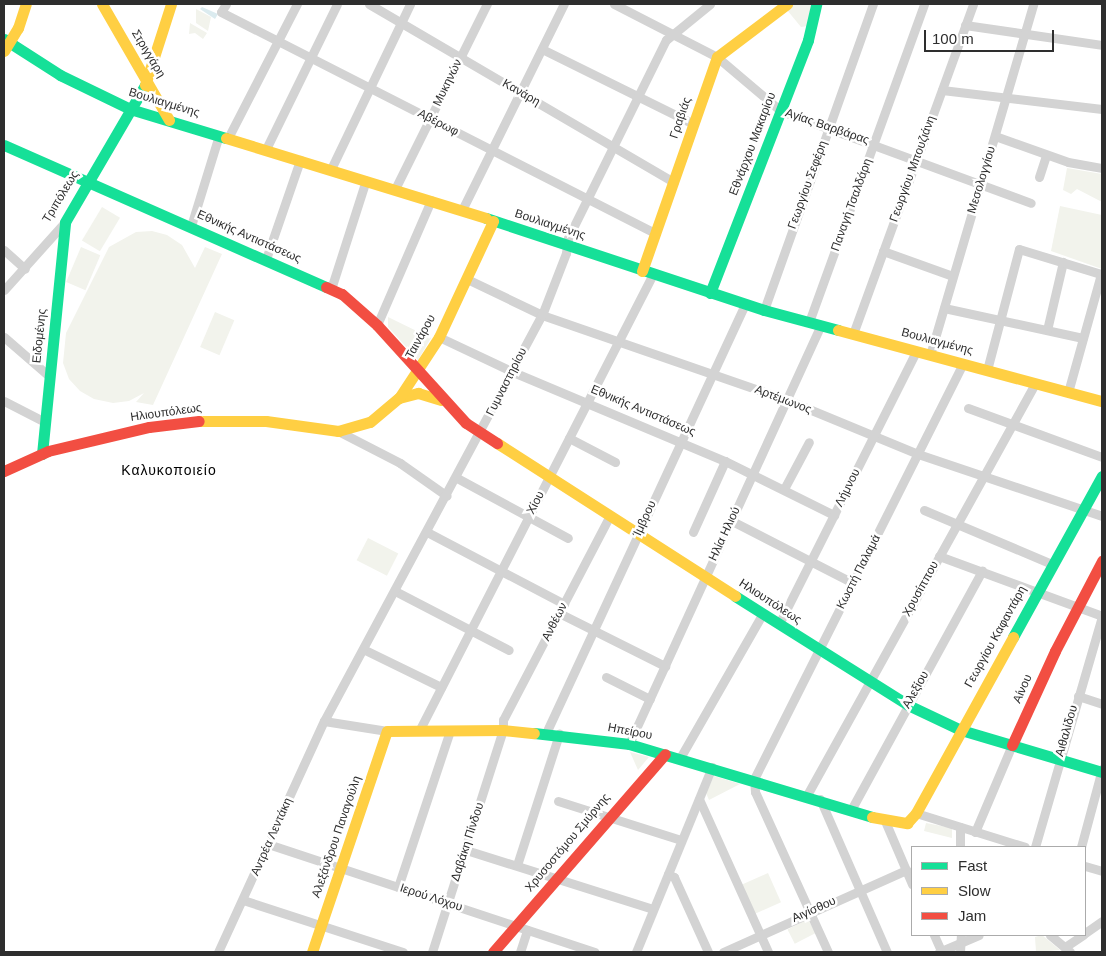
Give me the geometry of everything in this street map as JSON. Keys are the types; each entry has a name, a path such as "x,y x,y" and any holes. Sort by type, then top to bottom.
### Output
{"main road":[{"path":"6,44 26,4"},
{"name":"Στριγγάρη","path":"102,4 148,80 169,120"},
{"name":"Τριπόλεως","path":"65,222 86,181 148,80 171,4"},
{"name":"Εθνάρχου Μακαρίου","path":"710,294 813,25 816,4"},
{"path":"717,57 781,5"},
{"name":"Βουλιαγμένης","path":"6,44 53,71 130,109 395,188 710,294 1102,402"},
{"name":"Γραβιάς","path":"648,272 656,234 717,57"},
{"name":"Εθνικής Αντιστάσεως","path":"4,145 331,288 352,302 377,325 448,405"},
{"name":"Ταινάρου","path":"338,431 370,422 399,398 439,337 493,221"},
{"name":"Ειδομένης","path":"42,454 65,222"},
{"path":"399,398 429,394 448,405"},
{"name":"Ηλιουπόλεως","path":"448,405 481,432 908,705 961,730 1102,771"},
{"name":"Ηλιουπόλεως","path":"4,471 42,454 149,427 191,421 266,421 338,431"},
{"name":"Γεωργίου Καφαντάρη","path":"916,813 1102,476"},
{"name":"Αίνου","path":"1012,745 1078,606 1102,561"},
{"name":"Ηπείρου","path":"387,731 503,730 559,734 629,744 754,779 885,821 904,824 916,813"},
{"name":"Αλεξάνδρου Παναγούλη","path":"312,952 387,731"},
{"name":"Χρυσοστόμου Σμύρνης","path":"493,952 608,817 665,754"}],"street":[{"name":"Αβέρωφ","path":"226,4 221,12 656,234"},
{"path":"191,226 224,136 297,4"},
{"path":"266,150 337,4"},
{"name":"Κανάρη","path":"368,4 674,182"},
{"path":"331,169 410,4"},
{"name":"Μυκηνών","path":"395,188 487,4"},
{"path":"462,210 564,4"},
{"name":"Αγίας Βαρβάρας","path":"614,4 717,57 781,111 874,143 1031,203"},
{"path":"628,11 636,4"},
{"path":"672,34 710,4"},
{"name":"Γεωργίου Σεφέρη","path":"764,310 873,4"},
{"name":"Παναγή Τσαλδάρη","path":"809,322 924,4"},
{"name":"Γεωργίου Μπουζιάνη","path":"853,334 973,4"},
{"name":"Μεσολογγίου","path":"930,355 1033,4"},
{"path":"965,25 1102,45"},
{"name":"Γυμναστηρίου","path":"324,721 457,478 542,315 588,200 638,97 672,34"},
{"path":"542,49 694,124"},
{"path":"942,90 1102,109"},
{"path":"995,136 1046,154 1102,168"},
{"path":"1039,177 1046,154"},
{"path":"266,259 300,160"},
{"path":"331,288 366,180"},
{"path":"377,325 431,200"},
{"name":"Τριπόλεως","path":"4,290 25,269 65,222"},
{"path":"987,370 1019,249 1101,274 1068,392"},
{"path":"4,250 25,269"},
{"path":"883,251 953,276"},
{"path":"1047,330 1063,262"},
{"name":"Χίου","path":"419,731 618,342 648,272"},
{"name":"Αρτέμωνος","path":"467,279 542,315 787,400 873,438 1102,516"},
{"name":"Ίμβρου","path":"546,733 745,304"},
{"path":"944,308 1083,338"},
{"name":"Ηλία Ηλιού","path":"629,744 821,325"},
{"path":"4,337 49,376"},
{"name":"Εθνικής Αντιστάσεως","path":"439,337 513,372 753,473 834,515"},
{"name":"Λήμνου","path":"780,624 916,352"},
{"name":"Κωστή Παλαμά","path":"754,779 963,364"},
{"name":"Χρυσίππου","path":"807,795 1035,383"},
{"path":"4,401 45,422"},
{"path":"968,408 1102,457"},
{"path":"338,431 400,463 447,496"},
{"path":"569,438 615,462"},
{"path":"784,489 809,442"},
{"path":"693,532 725,461"},
{"path":"457,478 568,538"},
{"path":"924,510 1052,564"},
{"name":"Ανθέων","path":"503,730 503,720 610,515"},
{"path":"732,521 853,583"},
{"path":"428,532 500,573 564,604"},
{"path":"939,556 1038,590 1102,616"},
{"name":"Αλεξίου","path":"851,810 982,571"},
{"path":"395,591 509,650"},
{"path":"559,614 665,666"},
{"path":"680,758 763,614"},
{"name":"Αιθαλίδου","path":"1035,846 1102,616"},
{"path":"363,649 441,688"},
{"path":"606,677 650,699"},
{"path":"1078,696 1102,704"},
{"name":"Ηπείρου","path":"324,721 387,731"},
{"name":"Αντρέα Λεντάκη","path":"218,952 324,721"},
{"name":"Δαβάκη Πίνδου","path":"432,952 503,730"},
{"path":"398,887 450,731"},
{"path":"517,865 559,734"},
{"name":"Αίνου","path":"975,832 1012,745"},
{"path":"636,952 712,767"},
{"path":"1081,846 1102,771"},
{"path":"754,779 756,792 828,952"},
{"path":"698,799 768,952"},
{"path":"820,799 887,952"},
{"path":"558,801 681,840"},
{"path":"916,813 1022,846"},
{"path":"885,821 911,882"},
{"path":"960,827 960,846"},
{"name":"Ιερού Λόχου","path":"268,844 594,952"},
{"path":"466,850 557,877 653,910"},
{"path":"1086,866 1102,871"},
{"name":"Αιγίσθου","path":"723,952 859,889 906,870"},
{"path":"668,874 674,877 708,952"},
{"path":"243,900 402,952"},
{"path":"1086,933 1102,921"},
{"path":"520,952 527,930"},
{"path":"934,936 940,952 977,936"},
{"path":"1051,936 1067,949 1082,936"}],"shaded area":[{"path":"795,4 811,4 808,26 801,27 787,10"},
{"path":"202,7 218,14 215,19 200,9"},
{"path":"196,9 211,17 208,31 196,23"},
{"path":"190,23 207,33 203,39 195,33 189,34"},
{"path":"1067,168 1102,174 1102,202 1077,189 1071,194 1063,190"},
{"path":"1060,206 1102,215 1102,269 1051,251"},
{"path":"102,207 120,218 100,251 82,240"},
{"path":"152,231 167,235 182,245 195,268 205,247 222,254 153,405 136,402 144,393 129,401 113,403 94,399 80,391 69,379 63,363 66,333 109,247 136,232"},
{"path":"81,247 100,255 85,290 66,282"},
{"path":"215,312 234,320 219,355 200,347"},
{"path":"388,317 431,338 418,360 388,327"},
{"path":"368,538 398,553 387,576 357,560"},
{"path":"630,752 649,757 638,770"},
{"path":"714,776 740,784 709,800 706,793"},
{"path":"926,823 952,828 952,838 924,831"},
{"path":"768,873 781,902 755,914 742,885"},
{"path":"808,919 815,933 795,944 788,929"},
{"path":"1043,936 1060,950 1036,952 1035,937"}],"traffic: fast":[{"path":"710,293 808,40 816,4"},
{"path":"4,39 60,75 130,109 226,138"},
{"path":"42,454 65,222 145,85"},
{"path":"4,145 326,287"},
{"path":"486,218 764,310 838,330"},
{"path":"1013,637 1102,476"},
{"path":"735,596 908,705 961,730 1102,772"},
{"path":"534,733 629,744 872,817"}],"traffic: slow":[{"path":"4,51 18,28 26,4"},
{"path":"102,4 169,120"},
{"path":"145,85 171,4"},
{"path":"642,271 717,57 787,4"},
{"path":"226,138 486,218"},
{"path":"199,421 266,421 338,431 370,422 399,398 439,337 493,221"},
{"path":"838,330 1102,401"},
{"path":"399,398 418,393 441,400"},
{"path":"497,443 735,596"},
{"path":"872,817 907,823 916,813 1013,637"},
{"path":"312,952 387,731 503,730 534,733"}],"traffic: jam":[{"path":"326,287 342,294 377,325 466,423 497,443"},
{"path":"4,471 48,451 149,427 199,421"},
{"path":"1012,745 1055,651 1102,561"},
{"path":"493,952 665,754"}],"district":[{"name":"Καλυκοποιείο","path":"169,470"}]}
